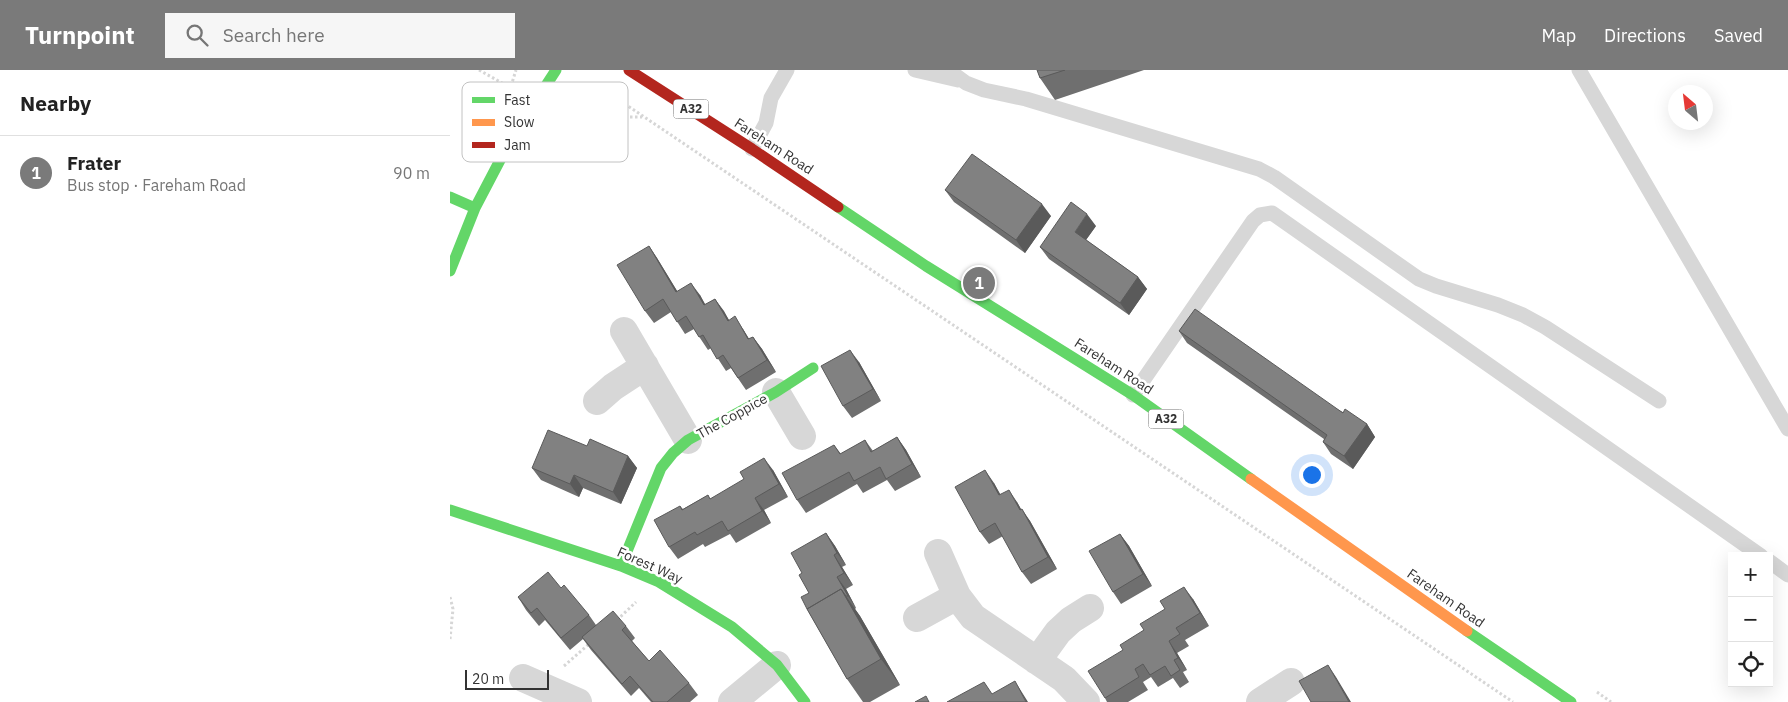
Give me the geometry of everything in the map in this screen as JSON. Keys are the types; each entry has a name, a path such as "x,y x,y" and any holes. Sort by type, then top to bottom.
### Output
{"main road":[{"path":"548,82 556,70"},
{"name":"Fareham Road","path":"629,70 752,149 926,266 1133,395 1443,615 1571,702"},
{"path":"450,271 475,208 499,162"},
{"path":"450,197 475,208"},
{"name":"The Coppice","path":"621,566 661,468 673,453 688,440 776,392 813,368"},
{"name":"Forest Way","path":"450,510 621,566 659,582 732,627 777,664 805,702"}],"street":[{"name":"The Coppice","path":"624,331 688,440"},
{"path":"597,402 613,386 645,366"},
{"name":"The Coppice","path":"776,392 802,436"},
{"path":"938,553 957,596 973,617 1064,679 1086,702"},
{"path":"917,618 957,596"},
{"path":"1037,661 1058,632 1071,620 1090,608"},
{"path":"732,702 777,664"},
{"path":"532,682 578,702"},
{"path":"1260,702 1291,682"}],"lane":[{"path":"752,149 766,123 771,98 788,70"},
{"path":"915,70 966,83 984,90 1026,99 1259,169 1274,177 1419,279 1523,315 1546,327 1659,401"},
{"path":"948,70 966,83"},
{"path":"1580,70 1788,429"},
{"path":"1133,395 1253,221 1260,215 1272,213 1755,552"},
{"path":"1773,564 1788,574"}],"path":[{"path":"480,70 500,82"},
{"path":"512,82 516,70"},
{"path":"628,106 1513,702"},
{"path":"628,117 642,117"},
{"path":"615,621 659,582"},
{"path":"450,597 453,609 450,639"},
{"path":"532,682 593,640"}],"building":[{"path":"1037,70 1065,70 1040,78"},
{"path":"972,154 1042,204 1016,240 945,190"},
{"path":"1071,202 1087,214 1075,232 1138,277 1120,303 1040,247"},
{"path":"649,246 676,292 691,283 704,305 715,299 728,321 735,316 748,339 753,337 767,360 738,378 723,355 717,359 703,335 699,337 686,316 677,322 663,299 645,311 617,265"},
{"path":"1195,309 1343,413 1345,409 1367,424 1344,456 1323,442 1327,435 1179,331"},
{"path":"850,350 873,389 843,406 821,366"},
{"path":"548,430 587,446 590,439 628,456 613,492 574,475 570,484 532,468"},
{"path":"897,437 912,464 886,479 880,467 854,481 849,472 797,500 782,473 834,445 840,454 865,440 871,452"},
{"path":"764,458 779,484 755,498 762,511 728,531 722,521 697,535 695,532 669,547 654,520 680,506 682,510 708,495 710,499 744,479 740,472"},
{"path":"985,470 999,495 1009,490 1020,510 1022,509 1048,557 1022,572 995,523 980,532 955,487"},
{"path":"826,533 837,553 834,555 844,573 837,577 848,596 841,589 807,609 801,597 809,593 799,575 802,573 791,553"},
{"path":"1120,534 1143,574 1113,592 1089,551"},
{"path":"548,572 561,588 564,585 589,615 561,638 537,608 531,613 518,597"},
{"path":"1184,587 1200,613 1176,628 1180,634 1169,641 1178,658 1174,660 1180,670 1171,676 1165,666 1150,675 1143,664 1135,669 1139,677 1105,698 1088,671 1123,650 1120,645 1144,630 1140,624 1165,609 1160,601"},
{"path":"841,589 881,659 847,679 807,609"},
{"path":"613,611 626,626 622,630 649,661 660,650 689,683 667,702 653,702 630,676 622,684 582,637"},
{"path":"1328,665 1349,702 1311,702 1299,681"},
{"path":"1015,681 1026,702 947,702 984,682 992,694"},
{"path":"926,696 929,702 915,702"}],"traffic: fast":[{"path":"548,82 556,70"},
{"path":"450,271 475,208 499,162"},
{"path":"450,197 475,208"},
{"path":"838,207 926,266 1133,395 1251,479"},
{"path":"621,566 661,468 673,453 688,440 776,392 813,368"},
{"path":"450,510 621,566 659,582 732,627 777,665 805,702"},
{"path":"1467,631 1571,702"}],"traffic: slow":[{"path":"1251,479 1467,631"}],"traffic: jam":[{"path":"629,70 838,207"}],"place":[{"name":"Frater","path":"979,283"}]}
